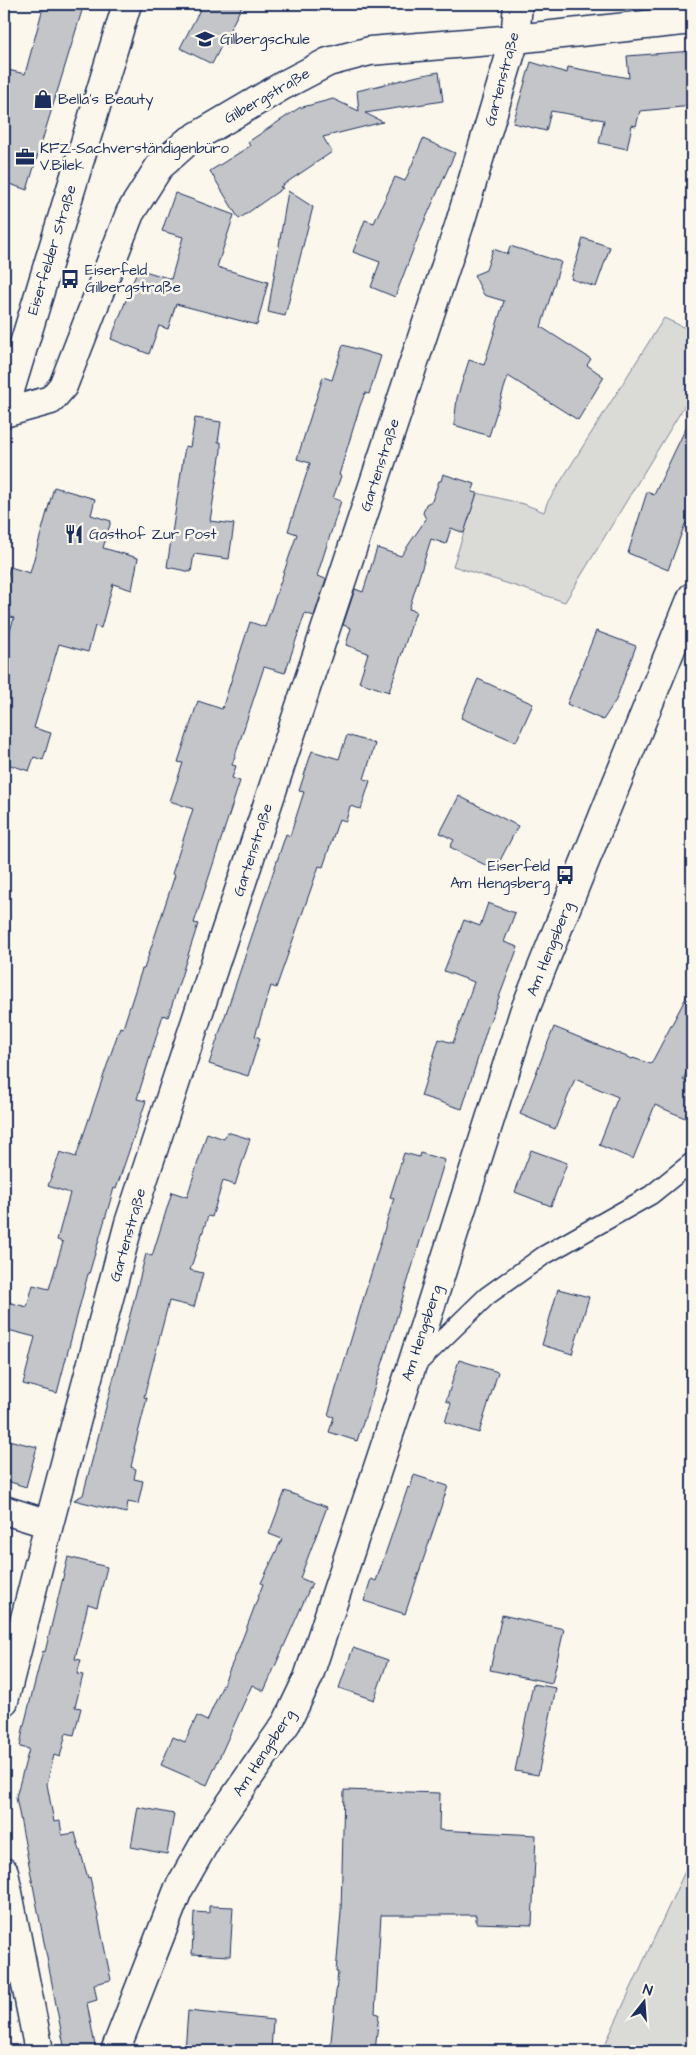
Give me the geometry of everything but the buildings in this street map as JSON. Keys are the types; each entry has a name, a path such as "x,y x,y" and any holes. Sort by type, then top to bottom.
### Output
{"street":[{"name":"Eiserfelder Straße","path":"4,412 127,4"},
{"name":"Gartenstraße","path":"4,1701 49,1524 130,1223 459,226 515,39 518,4"},
{"name":"Gilbergstraße","path":"4,412 51,400 63,386 130,213 159,167 187,142 284,85 328,62 370,51 515,39 692,20"},
{"name":"Am Hengsberg","path":"115,2051 178,1890 212,1830 287,1722 308,1678 410,1371 524,1012 692,597"},
{"path":"4,1510 49,1524"},
{"path":"4,1872 39,2051"}],"lane":[{"path":"410,1371 487,1296 543,1256 651,1195 692,1162"}],"shaded area":[{"path":"664,318 692,331 692,396 565,602 453,566 477,493 524,504 544,512 547,503"},
{"path":"692,1856 692,2051 602,2051"}],"place":[{"name":"Gilbergschule","path":"205,39"},
{"name":"Bella's Beauty","path":"43,99"},
{"name":"KFZ-Sachverständigenbüro V.Bilek","path":"25,157"},
{"name":"Eiserfeld Gilbergstraße","path":"70,279"},
{"name":"Gasthof Zur Post","path":"74,534"},
{"name":"Eiserfeld Am Hengsberg","path":"565,875"}]}
